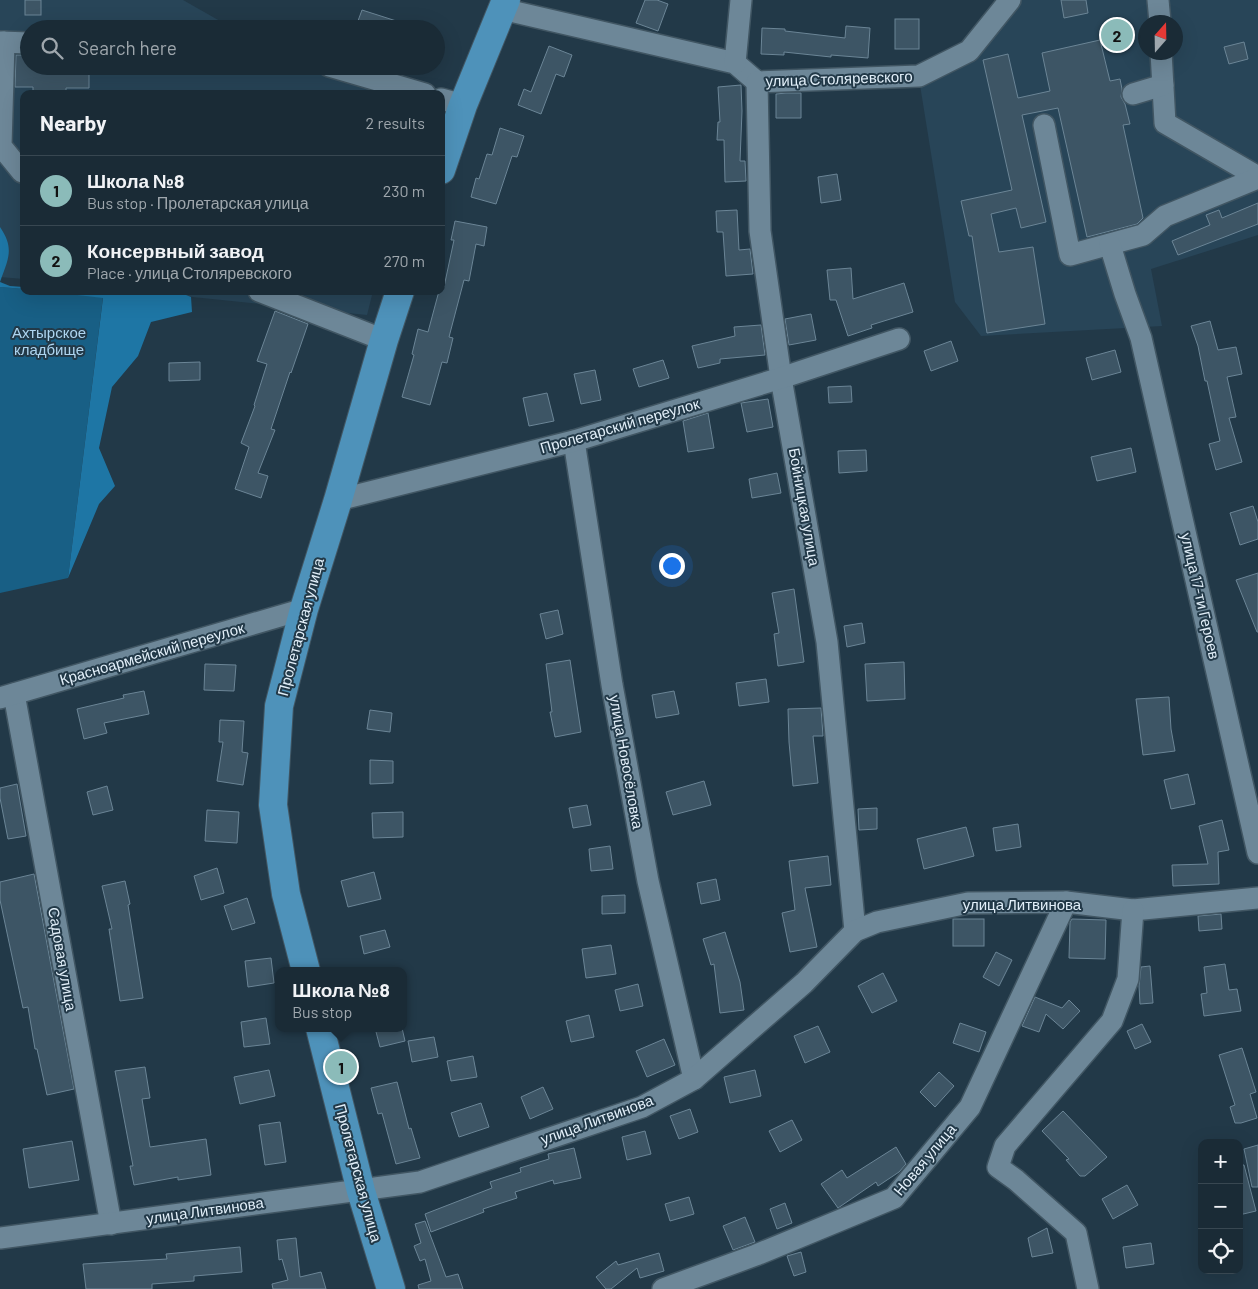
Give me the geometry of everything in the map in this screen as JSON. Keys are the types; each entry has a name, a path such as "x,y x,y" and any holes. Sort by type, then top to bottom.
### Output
{"main road":[{"path":"445,145 452,102 504,4"},
{"name":"Пролетарская улица","path":"305,967 286,894 273,804 279,706 304,609 399,295"},
{"name":"Пролетарская улица","path":"321,1032 361,1191 391,1289"}],"street":[{"path":"735,63 741,0"},
{"name":"улица Столяревского","path":"504,4 735,63 757,82 919,76 969,51 1010,0"},
{"path":"1158,0 1159,15"},
{"path":"20,43 2,42 1,146 20,170"},
{"path":"1161,60 1165,124 1258,177"},
{"path":"360,75 411,90"},
{"name":"Бойницкая улица","path":"757,82 760,231 781,378 827,642 855,931"},
{"path":"1133,94 1163,85"},
{"path":"1044,125 1070,255 1143,235 1165,216 1258,177"},
{"name":"улица 17-ти Героев","path":"1110,245 1141,338 1258,853"},
{"path":"266,295 384,340"},
{"name":"Пролетарский переулок","path":"338,500 574,441 781,378 898,339"},
{"name":"улица Новосёловка","path":"574,441 612,685 648,881 694,1079"},
{"name":"Красноармейский переулок","path":"7,696 304,609"},
{"name":"Садовая улица","path":"7,696 111,1224"},
{"name":"улица Литвинова","path":"0,1238 420,1182 642,1107 694,1079 804,984 855,931 877,922 968,903 1066,902 1133,910 1258,898"},
{"name":"Новая улица","path":"664,1289 756,1255 894,1198 970,1107 1066,902"},
{"path":"1088,1289 1076,1233 1016,1180 998,1167 1005,1146 1112,1021 1128,979 1133,910"}],"shaded area":[{"path":"0,0 183,0 218,20 20,20 20,75 334,75 375,90 20,90 20,279 0,277"},
{"path":"1012,0 1258,0 1258,235 1151,269 1162,326 981,336 955,302 920,85"},
{"path":"0,227 5,235 9,254 0,282"},
{"path":"0,282 10,286 20,287 20,289 0,287"},
{"path":"77,295 186,295 191,297 192,312 151,322 138,356 112,387 99,448 115,486 99,504 68,578 103,298"},
{"path":"173,295 372,295 367,315"}],"green space":[{"name":"Ахтырское кладбище","path":"0,287 20,289 20,295 83,295 103,297 68,578 0,593"}],"building":[{"path":"25,0 41,0 41,15 25,15"},
{"path":"645,0 657,0 668,4 658,31 636,23"},
{"path":"1061,0 1086,0 1088,13 1064,18"},
{"path":"362,10 393,20 358,20"},
{"path":"895,19 919,19 919,49 895,49"},
{"path":"1124,20 1130,44 1109,49 1103,25"},
{"path":"846,26 870,28 868,58 831,55 831,57 784,52 784,55 761,54 762,28 785,29 785,31 845,38"},
{"path":"1100,40 1110,81 1120,79 1121,97 1125,104 1130,124 1123,125 1143,218 1137,224 1087,237 1058,108 1022,115 1046,222 1021,228 1016,208 991,214 999,252 1033,247 1045,324 987,333 972,236 969,236 961,201 1012,190 983,60 1008,54 1018,98 1050,91 1042,53"},
{"path":"1244,42 1248,59 1229,64 1224,47"},
{"path":"549,46 572,55 564,77 556,74 541,114 518,105 524,89 531,92"},
{"path":"16,55 20,55 20,75 89,75 89,88 33,90 33,87 15,87"},
{"path":"741,85 740,161 745,161 746,181 725,182 724,140 717,140 718,122 720,122 718,87"},
{"path":"801,93 801,118 776,118 776,94"},
{"path":"500,128 524,136 517,157 512,156 496,204 471,197 476,178 479,179 487,154 492,155"},
{"path":"837,174 841,200 821,203 818,177"},
{"path":"1258,203 1258,224 1178,255 1172,241 1210,225 1206,215 1219,210 1222,218"},
{"path":"737,210 739,250 750,249 753,274 726,276 723,232 717,232 716,211"},
{"path":"455,221 487,227 484,246 476,244 469,281 464,280 449,337 453,338 447,363 442,362 430,405 402,397 414,355 412,354 418,329 428,332 438,295 445,295 445,282 454,240 451,240"},
{"path":"851,268 853,299 904,283 913,312 871,325 872,328 848,336 836,300 830,300 827,270"},
{"path":"275,311 308,324 271,429 275,430 258,473 268,476 261,498 235,489 249,447 241,443 255,406 267,364 257,361"},
{"path":"811,314 816,340 789,345 785,319"},
{"path":"1210,321 1218,350 1236,347 1242,374 1227,377 1236,417 1229,418 1242,462 1216,470 1209,444 1220,441 1207,381 1205,381 1198,346 1191,326"},
{"path":"761,325 765,355 720,359 720,363 698,368 692,346 735,336 734,327"},
{"path":"951,341 958,361 931,371 924,351"},
{"path":"1115,350 1121,372 1092,380 1086,358"},
{"path":"663,360 669,378 639,387 633,369"},
{"path":"200,362 200,380 169,381 169,363"},
{"path":"595,370 601,400 581,404 574,374"},
{"path":"851,386 852,402 829,403 828,387"},
{"path":"547,393 554,421 529,426 523,398"},
{"path":"768,399 773,427 747,432 741,403"},
{"path":"708,413 714,448 688,452 683,421"},
{"path":"1131,448 1136,472 1097,481 1091,457"},
{"path":"866,450 867,471 839,473 838,451"},
{"path":"777,473 781,493 752,498 749,479"},
{"path":"1253,506 1258,522 1258,539 1240,545 1230,513"},
{"path":"1258,573 1258,632 1257,632 1236,580"},
{"path":"794,589 804,662 778,666 774,634 779,633 772,593"},
{"path":"558,610 563,634 546,639 540,614"},
{"path":"862,623 865,643 847,647 844,626"},
{"path":"570,660 581,732 555,737 550,712 552,712 546,664"},
{"path":"904,662 905,699 867,701 865,664"},
{"path":"205,664 236,665 234,691 204,690"},
{"path":"766,679 769,702 739,706 736,683"},
{"path":"144,691 149,714 104,723 107,733 84,739 77,709 124,698 123,695"},
{"path":"674,691 679,714 656,718 652,695"},
{"path":"1169,697 1171,729 1175,751 1143,755 1136,699"},
{"path":"821,708 823,736 813,736 818,783 793,786 788,709"},
{"path":"370,710 392,713 390,732 367,729"},
{"path":"220,720 244,721 242,752 248,753 243,785 217,781 223,742 219,742"},
{"path":"370,760 393,761 393,783 370,784"},
{"path":"1188,774 1195,804 1171,809 1164,780"},
{"path":"704,781 711,805 673,815 666,792"},
{"path":"17,784 26,836 8,839 0,798 0,788"},
{"path":"107,786 113,810 93,815 87,792"},
{"path":"587,805 591,825 573,828 569,808"},
{"path":"877,808 877,829 859,830 858,809"},
{"path":"207,810 239,812 237,843 205,841"},
{"path":"403,812 403,837 373,838 372,813"},
{"path":"1222,820 1229,850 1218,852 1219,884 1173,886 1172,865 1208,864 1199,826"},
{"path":"1018,824 1021,847 996,851 993,828"},
{"path":"966,827 974,856 924,869 917,839"},
{"path":"610,846 613,869 591,871 589,849"},
{"path":"828,856 831,885 805,888 817,947 790,952 782,913 795,910 789,861"},
{"path":"217,868 224,893 201,900 194,876"},
{"path":"374,872 381,899 348,907 341,881"},
{"path":"34,874 74,1089 47,1095 37,1049 35,1049 28,1007 23,1008 0,900 0,882"},
{"path":"716,879 720,900 701,904 697,883"},
{"path":"125,881 143,998 120,1001 109,929 112,929 102,886"},
{"path":"625,895 625,913 602,914 602,896"},
{"path":"247,898 255,923 232,930 224,906"},
{"path":"1221,914 1222,929 1199,931 1198,916"},
{"path":"953,919 984,919 984,946 953,946"},
{"path":"1072,919 1106,920 1105,959 1069,958 1070,922"},
{"path":"385,930 390,947 364,954 360,936"},
{"path":"725,932 740,982 744,1010 720,1013 714,964 711,965 703,939"},
{"path":"611,945 616,974 586,978 582,949"},
{"path":"996,952 1012,960 999,986 983,977"},
{"path":"271,958 274,983 248,987 245,961"},
{"path":"1225,964 1229,990 1237,989 1241,1011 1204,1016 1201,994 1207,993 1204,967"},
{"path":"1150,966 1153,1003 1140,1004 1141,967"},
{"path":"883,973 897,1001 872,1013 858,986"},
{"path":"638,984 643,1006 620,1011 615,990"},
{"path":"1035,997 1062,1008 1069,1000 1080,1011 1063,1029 1046,1014 1039,1032 1022,1026"},
{"path":"589,1015 594,1037 571,1042 566,1021"},
{"path":"266,1018 270,1044 244,1047 241,1022"},
{"path":"960,1023 986,1032 979,1052 953,1043"},
{"path":"1142,1024 1151,1042 1135,1049 1127,1031"},
{"path":"818,1026 830,1052 805,1063 794,1036"},
{"path":"376,1032 403,1032 405,1041 380,1047"},
{"path":"434,1037 438,1057 412,1062 408,1041"},
{"path":"664,1039 675,1065 647,1077 636,1051"},
{"path":"1242,1048 1256,1092 1250,1094 1257,1118 1235,1123 1230,1107 1235,1105 1219,1055"},
{"path":"473,1056 477,1077 451,1081 447,1061"},
{"path":"145,1067 150,1098 142,1099 150,1147 206,1139 211,1175 178,1180 178,1177 134,1185 130,1166 133,1166 115,1071"},
{"path":"269,1070 275,1096 240,1104 234,1077"},
{"path":"755,1070 761,1096 730,1103 724,1077"},
{"path":"939,1072 954,1086 935,1107 920,1092"},
{"path":"397,1082 409,1129 411,1128 420,1158 396,1164 382,1113 378,1114 371,1088"},
{"path":"543,1087 553,1109 530,1119 521,1097"},
{"path":"481,1103 489,1127 459,1137 451,1113"},
{"path":"690,1109 698,1132 679,1139 670,1116"},
{"path":"1063,1111 1107,1157 1085,1176 1080,1176 1066,1160 1069,1159 1042,1131"},
{"path":"792,1120 802,1140 780,1152 769,1131"},
{"path":"280,1122 286,1162 265,1165 259,1125"},
{"path":"645,1131 651,1154 627,1160 622,1137"},
{"path":"72,1141 79,1180 29,1188 23,1149"},
{"path":"1258,1145 1258,1187 1252,1187 1244,1149"},
{"path":"896,1147 906,1164 899,1172 878,1186 876,1182 838,1208 821,1184 842,1170 847,1178"},
{"path":"574,1148 581,1178 554,1184 553,1180 515,1192 517,1198 483,1209 484,1212 431,1232 425,1214 492,1188 490,1182 521,1172 520,1168 549,1159 548,1154"},
{"path":"1243,1165 1244,1165 1256,1211 1243,1214"},
{"path":"1127,1185 1138,1205 1113,1219 1102,1199"},
{"path":"689,1197 694,1214 670,1221 665,1204"},
{"path":"785,1203 792,1223 777,1229 770,1209"},
{"path":"745,1217 755,1242 733,1250 723,1226"},
{"path":"425,1221 446,1277 458,1274 463,1289 419,1289 418,1285 431,1281 425,1259 420,1261 414,1246 421,1243 415,1224"},
{"path":"1047,1228 1053,1253 1032,1257 1028,1238"},
{"path":"296,1238 300,1277 321,1272 326,1289 273,1289 272,1284 288,1280 282,1259 279,1260 277,1240"},
{"path":"1151,1243 1154,1264 1126,1268 1123,1247"},
{"path":"240,1247 242,1272 194,1276 194,1281 152,1284 152,1289 86,1289 83,1264 167,1259 166,1254"},
{"path":"801,1252 806,1272 794,1276 787,1256"},
{"path":"659,1253 664,1271 640,1278 637,1268 611,1289 606,1289 596,1277 616,1261 618,1265"}],"place":[{"name":"Консервный завод","path":"1117,35"},
{"name":"Школа №8","path":"341,1067"}]}
